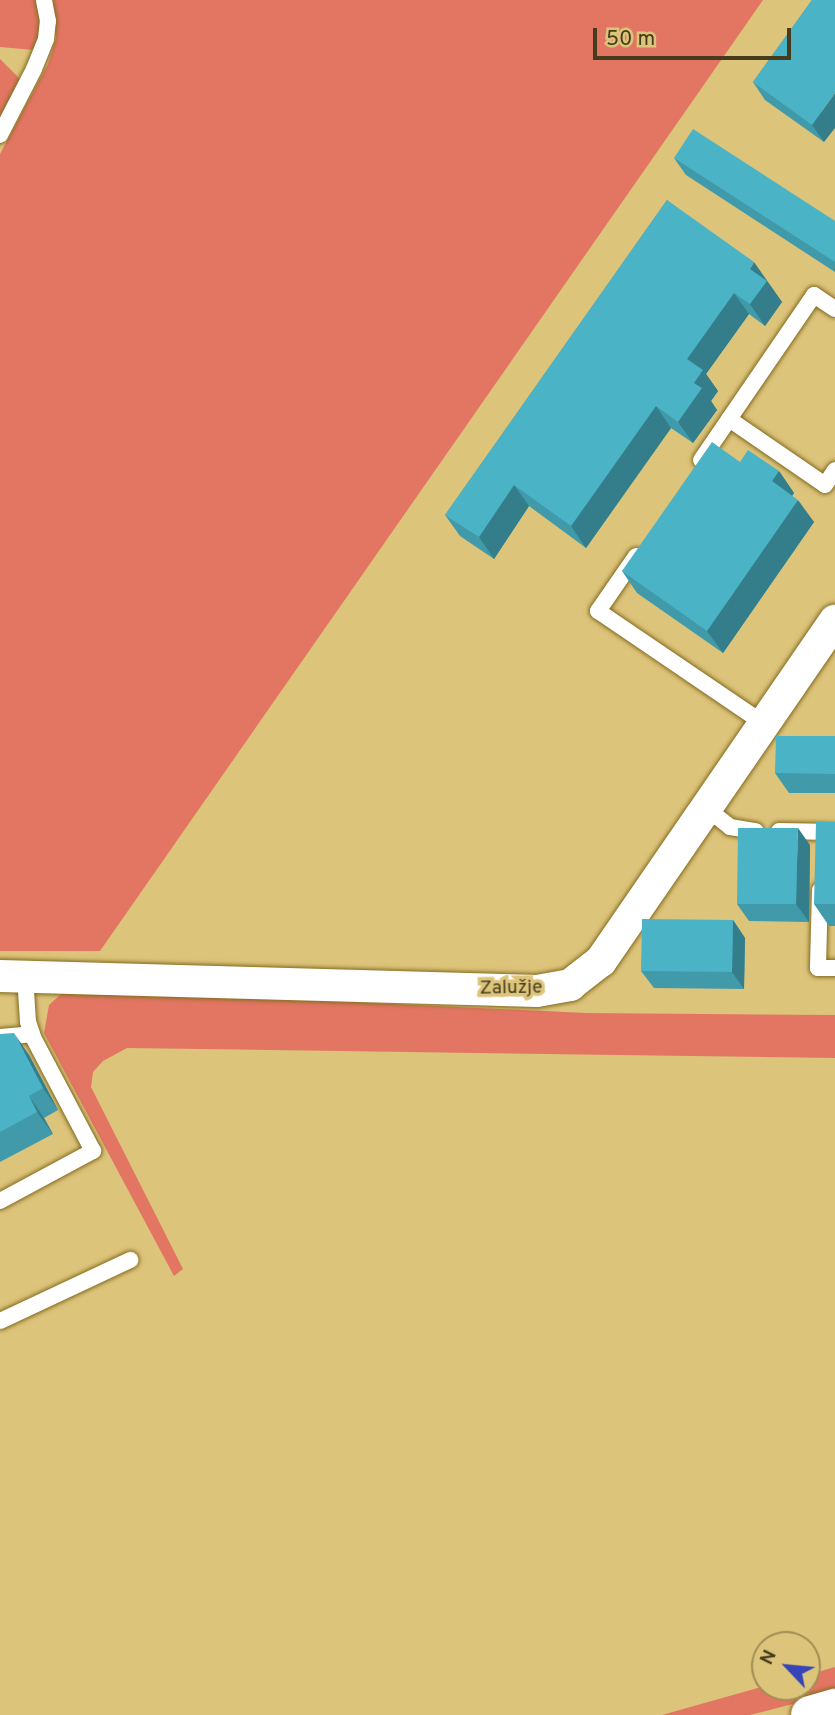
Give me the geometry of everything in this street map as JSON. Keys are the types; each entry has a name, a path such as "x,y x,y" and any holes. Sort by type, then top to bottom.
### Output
{"main road":[{"path":"810,1715 835,1708"}],"street":[{"name":"Zalužje","path":"13,975 537,991 570,985 601,961 835,621"}],"lane":[{"path":"0,135 34,69 46,39 48,21 44,0"},
{"path":"690,476 814,295 835,309"},
{"path":"729,419 825,485 835,470"},
{"path":"644,544 598,611 764,724"},
{"path":"706,808 730,827 825,836"},
{"path":"820,873 818,968 835,968"},
{"path":"0,1201 93,1151 32,1034 13,975"},
{"path":"0,1037 32,1034"},
{"path":"0,1321 131,1260"}],"shaded area":[{"path":"0,0 38,0 44,28 34,50 0,47"},
{"path":"52,0 763,0 100,951 0,951 0,154 48,64 56,38"},
{"path":"0,59 23,82 0,122"},
{"path":"61,994 328,1001 586,1013 835,1015 835,1058 127,1048 103,1061 93,1072 91,1087 183,1269 174,1276 44,1033 49,1005"},
{"path":"835,1667 835,1693 821,1697 821,1671"},
{"path":"751,1690 751,1701 804,1701 750,1715 662,1715"}],"building":[{"path":"812,0 835,0 835,93 812,125 753,82"},
{"path":"693,129 835,221 835,262 674,158"},
{"path":"667,200 754,262 750,269 767,281 750,304 734,293 687,359 703,370 694,383 702,388 678,422 656,406 571,526 514,485 479,537 445,515"},
{"path":"712,442 740,462 748,450 779,471 772,481 798,500 707,631 622,571"},
{"path":"776,736 835,736 835,774 775,773"},
{"path":"816,822 835,822 835,904 814,904"},
{"path":"738,828 798,828 796,904 737,904"},
{"path":"642,919 733,920 732,972 641,971"},
{"path":"14,1033 43,1088 29,1096 37,1112 0,1132 0,1034"}]}
